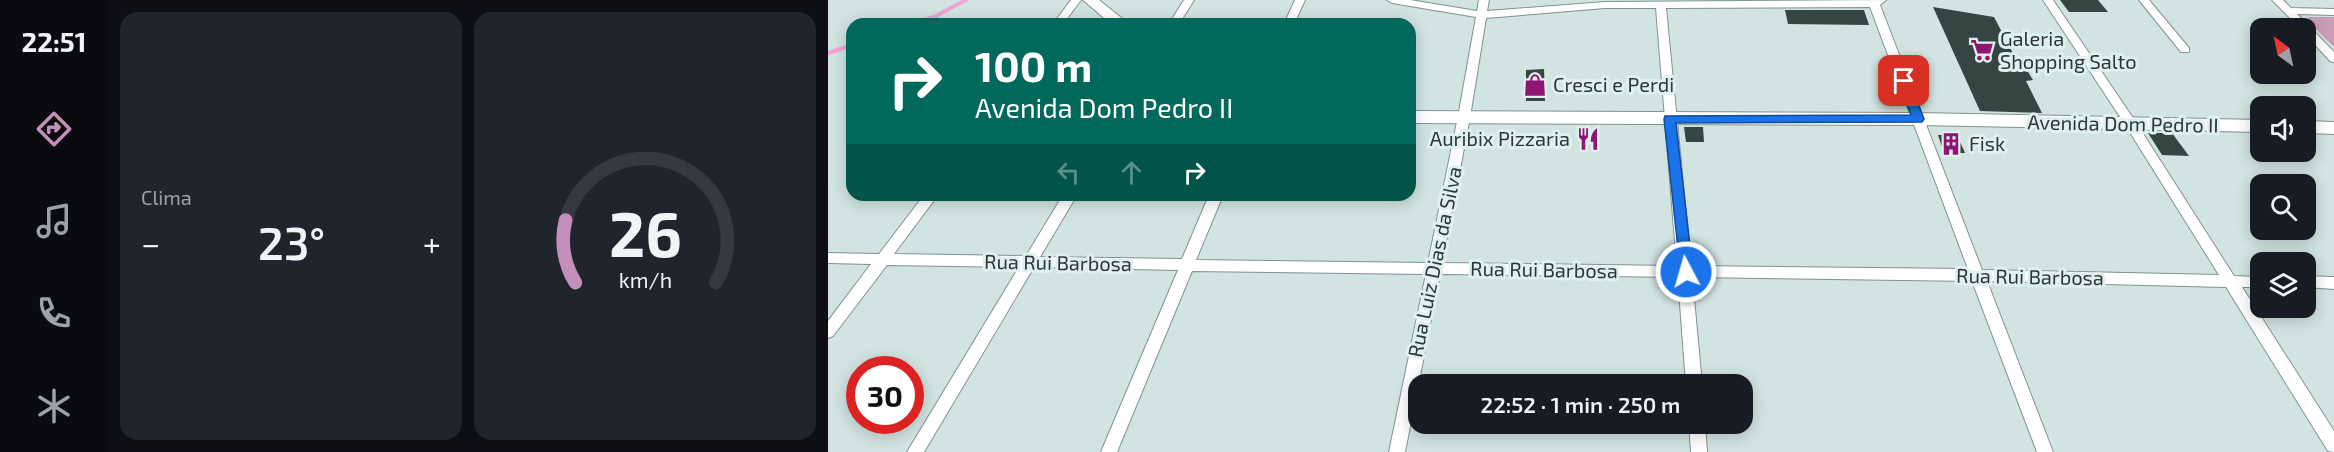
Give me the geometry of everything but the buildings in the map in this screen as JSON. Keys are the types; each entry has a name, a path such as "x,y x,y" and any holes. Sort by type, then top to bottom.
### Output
{"main road":[{"path":"1090,0 1113,18"},
{"name":"Avenida Dom Pedro II","path":"1416,117 1918,119 2250,126"},
{"path":"2316,127 2334,128"}],"street":[{"path":"1062,18 1076,0"},
{"path":"1178,18 1189,0"},
{"path":"1292,18 1300,0"},
{"path":"1392,0 1482,15 1605,4 1878,2 1918,119 2044,452"},
{"name":"Rua Luiz Dias da Silva","path":"1397,452 1464,117 1484,0"},
{"path":"2048,0 2131,124 2334,446"},
{"path":"2144,0 2185,50"},
{"path":"2277,0 2295,18"},
{"path":"1661,4 1693,374"},
{"path":"2288,11 2334,12"},
{"path":"2316,40 2334,59"},
{"path":"828,332 927,201"},
{"path":"915,452 1066,201"},
{"path":"1108,452 1213,201"},
{"name":"Rua Rui Barbosa","path":"828,258 1029,263 1977,275 2250,282"},
{"path":"2316,282 2334,283"},
{"path":"1698,434 1699,452"}],"shaded area":[{"path":"2334,17 2334,47 2316,29 2316,18 2308,18"}],"waterway":[{"path":"931,18 966,0"},
{"path":"828,53 846,47"}],"place":[{"name":"Galeria Shopping Salto","path":"1982,50"},
{"name":"Cresci e Perdi","path":"1535,85"},
{"name":"Auribix Pizzaria","path":"1588,139"},
{"name":"Fisk","path":"1951,144"}],"route":[{"path":"1686,272 1670,119 1918,119 1904,81"}]}
